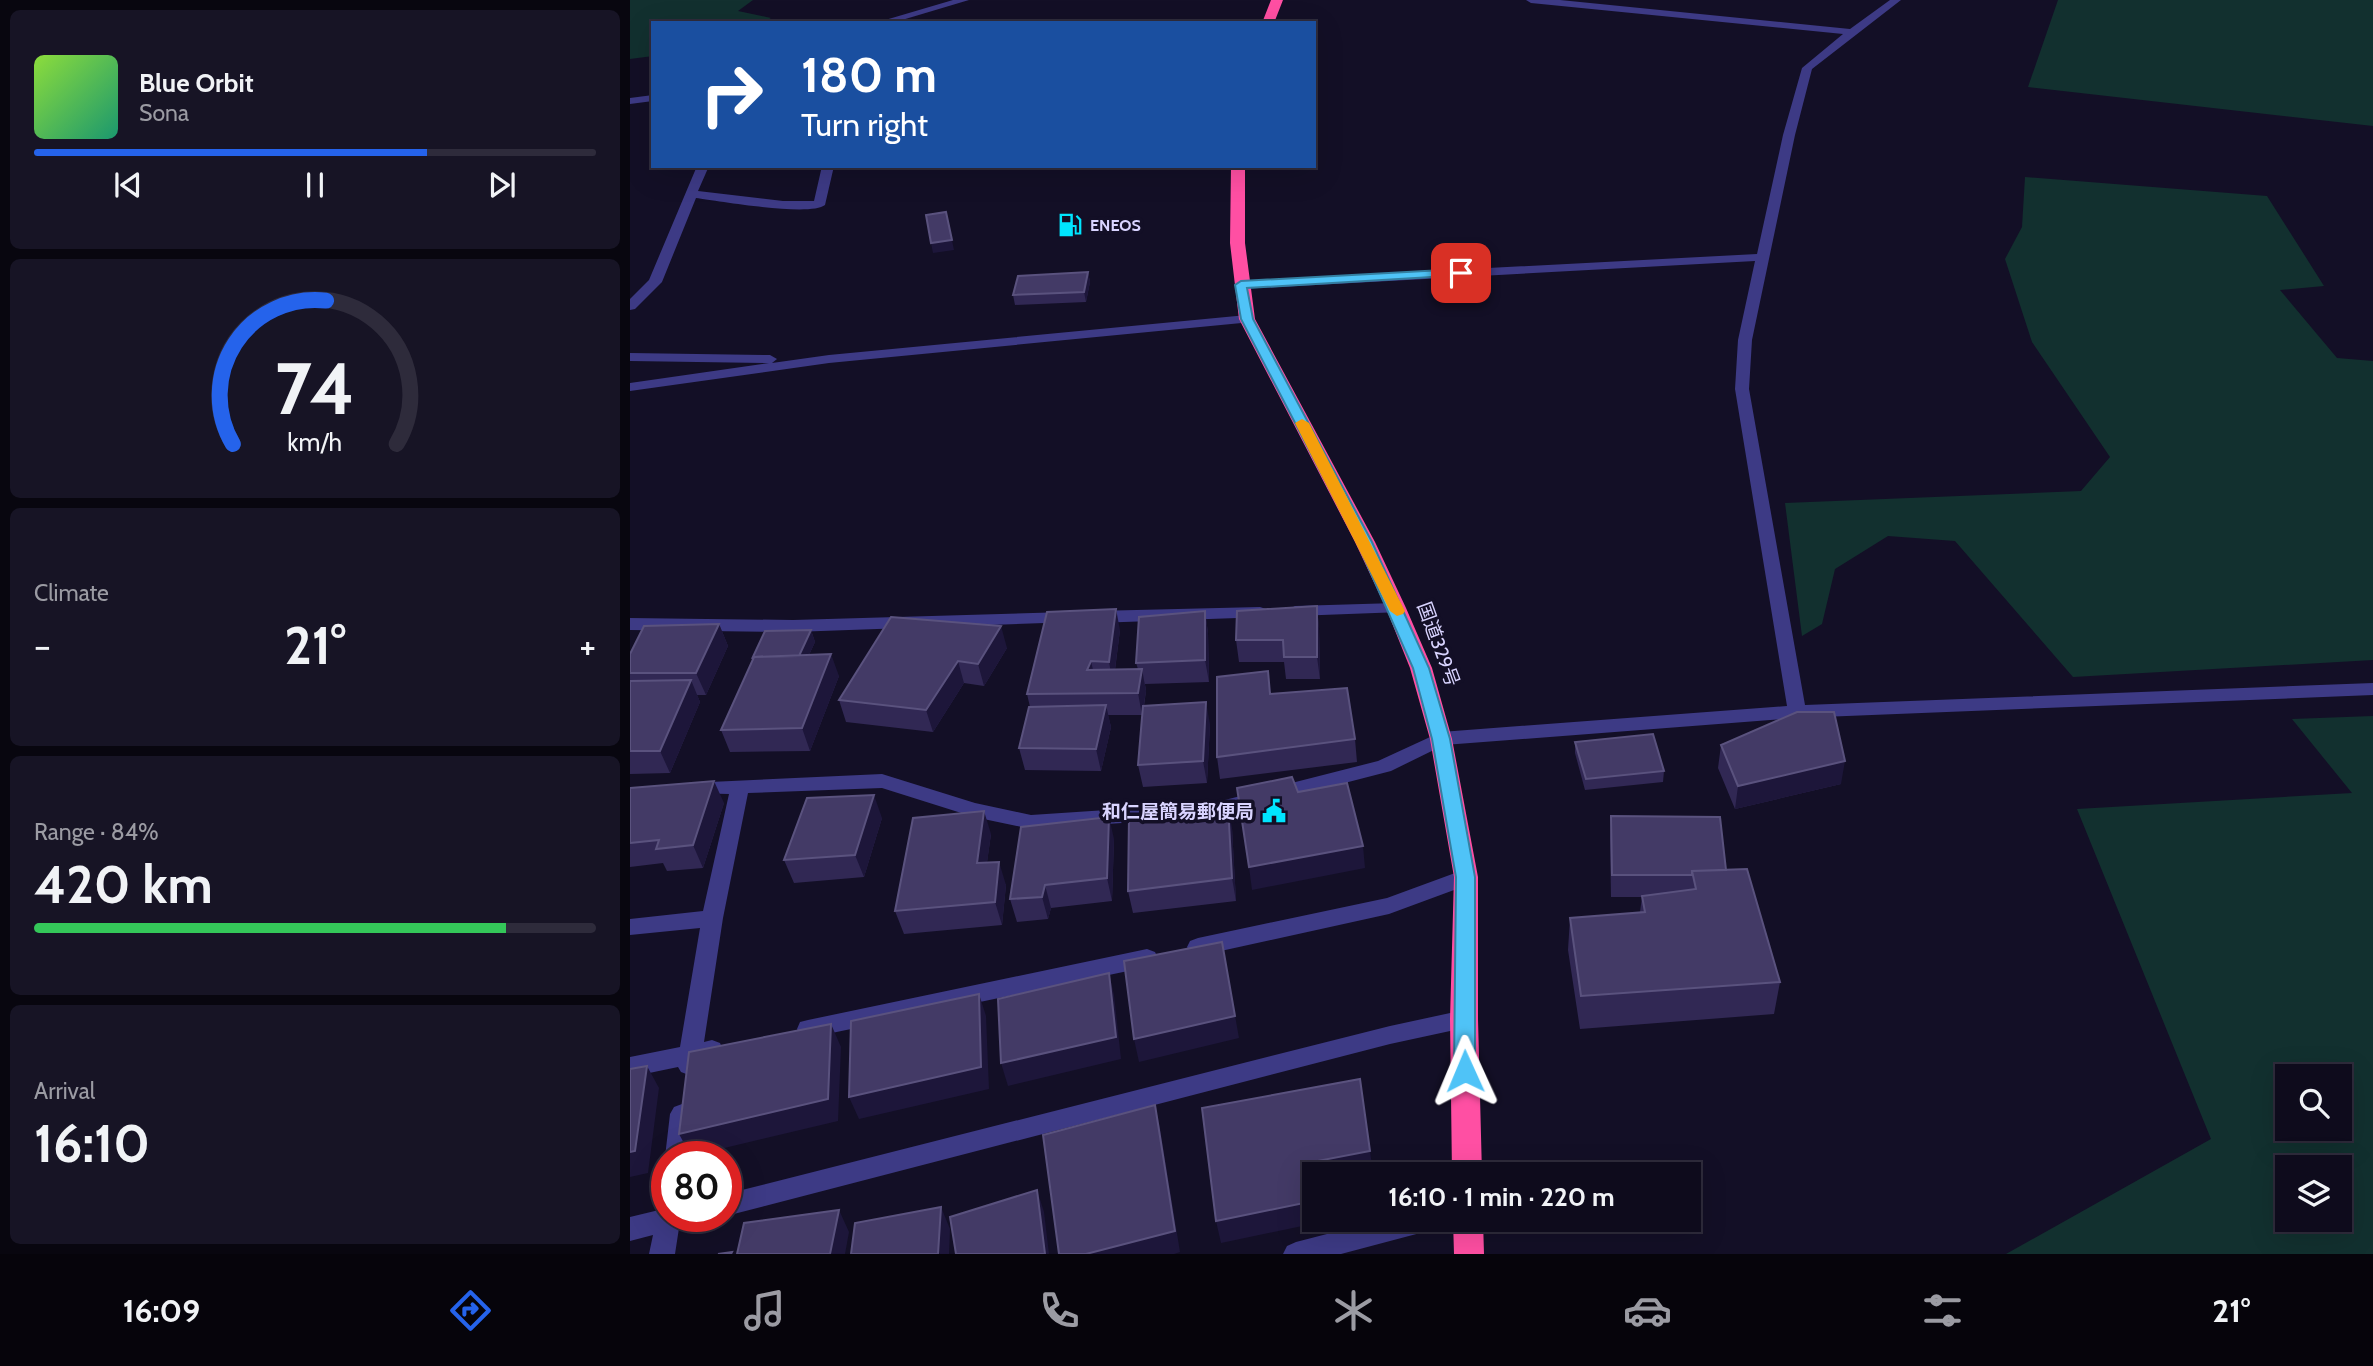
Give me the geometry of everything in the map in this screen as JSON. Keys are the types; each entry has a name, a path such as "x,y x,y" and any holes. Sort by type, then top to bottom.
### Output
{"highway":[{"path":"1269,21 1277,0"},
{"name":"国道329号","path":"1238,168 1235,205 1241,285 1247,319 1359,530 1396,608 1421,668 1441,739 1466,877 1464,1019 1467,1162"},
{"path":"1468,1232 1469,1254"}],"street":[{"path":"887,21 964,0"},
{"path":"1531,0 1851,32"},
{"path":"1797,712 1742,389 1745,340 1789,135 1807,68 1896,0"},
{"path":"630,101 651,98"},
{"path":"630,306 655,282 702,168"},
{"path":"691,194 783,205 819,205 828,168"},
{"path":"1241,285 1764,257"},
{"path":"630,387 830,359 1247,319"},
{"path":"630,357 830,359"},
{"path":"630,624 793,626 1396,608"},
{"path":"671,789 882,781 974,810 1031,822 1213,810 1384,766 1441,739 1797,712 2373,689"},
{"path":"679,1141 712,918 740,786"},
{"path":"784,1034 1389,906 1466,877"},
{"path":"630,927 712,918"},
{"path":"742,1201 1464,1019"},
{"path":"630,1067 731,1046"},
{"path":"630,1229 651,1223"},
{"path":"662,1254 669,1232"},
{"path":"1296,1254 1379,1232"}],"green space":[{"path":"630,0 753,0 738,11 771,18 766,21 651,21 651,56 630,59"},
{"path":"2058,0 2373,0 2373,126 2028,87"},
{"path":"2025,177 2267,196 2324,286 2280,290 2337,358 2373,361 2373,660 2073,677 1955,541 1888,536 1835,569 1822,624 1802,636 1785,503 2081,491 2110,457 2032,342 2005,259 2022,227"},
{"path":"2373,716 2373,1254 2006,1254 2211,1139 2077,809 2352,793 2292,719"}],"building":[{"path":"946,212 952,240 931,243 926,215"},
{"path":"1088,272 1084,292 1013,295 1018,276"},
{"path":"1317,606 1317,657 1284,657 1283,640 1236,640 1237,611"},
{"path":"1116,609 1109,662 1091,661 1087,670 1142,669 1138,693 1027,694 1047,612"},
{"path":"1205,611 1205,660 1136,663 1139,617"},
{"path":"891,617 1001,626 978,664 958,661 926,710 839,700"},
{"path":"719,624 696,673 630,673 630,654 644,626"},
{"path":"811,630 799,656 752,659 765,631"},
{"path":"831,654 802,728 721,730 754,657"},
{"path":"1268,671 1270,694 1347,688 1355,739 1217,757 1217,677"},
{"path":"691,680 660,751 630,751 630,681"},
{"path":"1206,702 1203,761 1138,765 1143,706"},
{"path":"1106,705 1096,749 1019,748 1029,707"},
{"path":"1797,712 1834,712 1845,761 1738,786 1721,745"},
{"path":"1653,734 1664,771 1586,779 1575,742"},
{"path":"1292,777 1298,792 1347,783 1363,846 1249,867 1237,788"},
{"path":"714,781 693,845 656,849 659,840 630,843 630,788"},
{"path":"874,795 855,855 784,860 807,798"},
{"path":"1228,805 1232,878 1128,891 1129,817"},
{"path":"984,811 977,863 999,862 995,902 895,911 913,818"},
{"path":"1611,816 1720,817 1726,870 1692,871 1692,875 1612,875"},
{"path":"1109,817 1107,878 1045,885 1042,897 1010,899 1021,827"},
{"path":"1747,869 1780,982 1581,996 1570,918 1645,912 1642,896 1696,889 1692,871"},
{"path":"1222,942 1235,1016 1134,1039 1124,961"},
{"path":"1109,973 1116,1037 1001,1063 998,999"},
{"path":"979,994 981,1067 849,1097 851,1021"},
{"path":"831,1024 828,1099 679,1134 689,1052"},
{"path":"647,1066 635,1151 630,1152 630,1069"},
{"path":"1360,1079 1370,1151 1302,1162 1302,1203 1216,1221 1202,1108"},
{"path":"1155,1105 1175,1231 1086,1254 1059,1254 1043,1135"},
{"path":"1037,1190 1045,1254 956,1254 950,1217"},
{"path":"941,1207 938,1254 851,1254 855,1223"},
{"path":"839,1210 830,1254 737,1254 744,1223"}],"slow traffic":[{"path":"1302,423 1365,542 1397,611"}],"place":[{"name":"ENEOS","path":"1070,225"},
{"name":"和仁屋簡易郵便局","path":"1274,811"}],"route":[{"path":"1461,273 1241,285 1247,319 1365,542 1421,668 1441,739 1466,877 1465,1071"}]}
